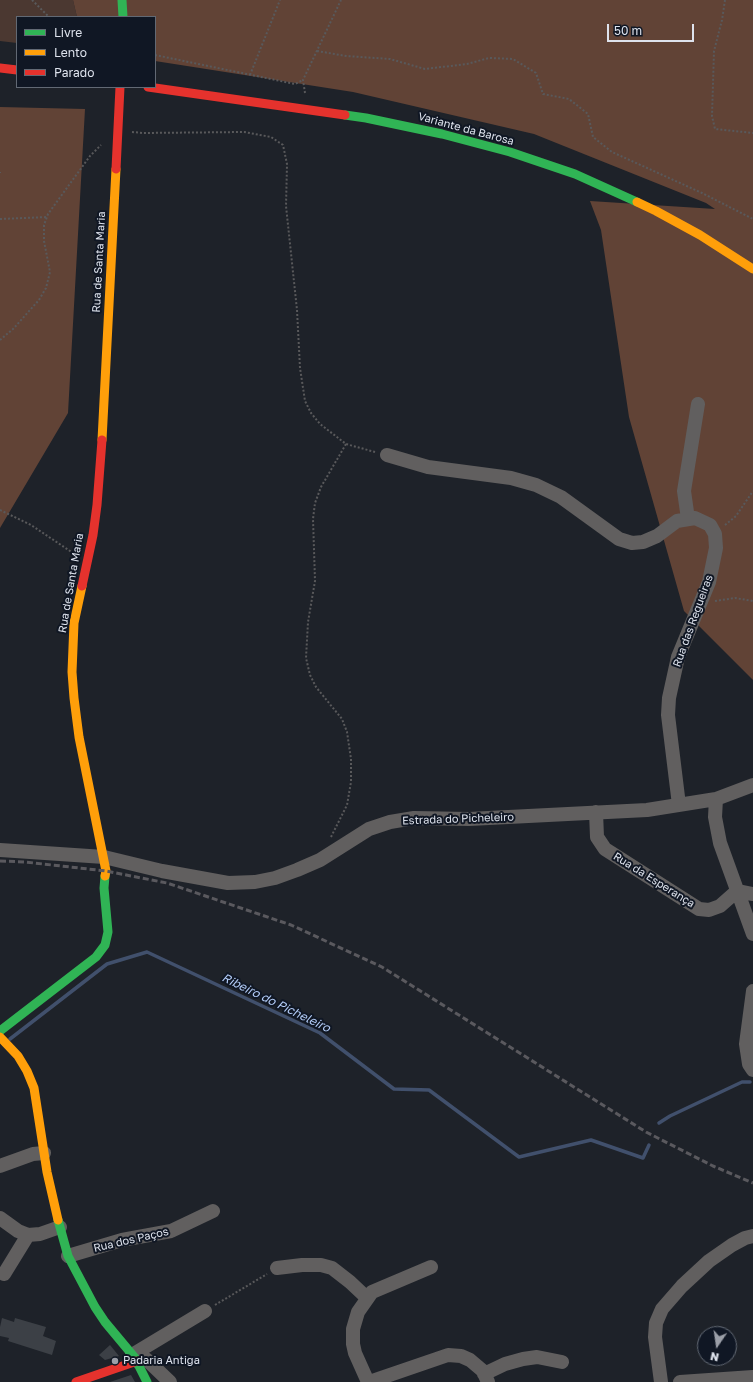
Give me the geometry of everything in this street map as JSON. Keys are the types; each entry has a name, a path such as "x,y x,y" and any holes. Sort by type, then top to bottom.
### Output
{"street":[{"path":"122,0 123,16"},
{"path":"0,68 16,70"},
{"name":"Rua de Santa Maria","path":"0,1035 96,957 105,945 108,932 104,892 106,871 79,736 72,672 74,623 87,563 97,505 101,455 120,88"},
{"name":"Variante da Barosa","path":"154,88 374,120 442,134 510,152 575,174 649,208 700,235 753,269"},
{"path":"688,519 684,491 698,404"},
{"path":"387,455 428,467 511,478 536,485 561,497 619,538 632,543 643,542 657,536 677,521 695,518 710,526 715,534"},
{"name":"Rua das Regueiras","path":"679,805 668,715 670,698 678,657 709,582 716,548 715,534"},
{"name":"Estrada do Picheleiro","path":"0,850 104,857 162,871 228,883 255,882 275,878 320,860 369,829 390,822 414,818 469,819 647,810 716,799 753,784"},
{"path":"716,799 715,817 720,843 753,934"},
{"name":"Rua da Esperança","path":"596,812 597,837 605,849 700,909 709,910 720,906 737,891"},
{"path":"737,891 753,894"},
{"path":"753,991 746,1044 749,1064 753,1070"},
{"path":"0,1035 18,1056 27,1071 34,1088 47,1172 68,1256 95,1307 105,1322 135,1358 147,1382"},
{"path":"0,1166 34,1154 44,1153"},
{"name":"Rua dos Paços","path":"68,1256 122,1240 171,1231 213,1212"},
{"path":"0,1218 18,1232 28,1235 40,1234 60,1228"},
{"path":"4,1274 28,1235"},
{"path":"661,1382 654,1337 656,1323 662,1309 682,1286 709,1261 732,1245 745,1238 753,1236"},
{"path":"277,1268 302,1265 321,1265 332,1268 367,1298"},
{"path":"431,1267 372,1292 358,1312 353,1329 353,1344 355,1353 369,1382 448,1355 461,1356 477,1364 486,1378 505,1364 523,1359 537,1357 562,1362"},
{"path":"76,1382 135,1358 205,1311"},
{"path":"135,1358 146,1359 170,1382"},
{"path":"680,1382 753,1377"}],"path":[{"path":"32,0 48,16"},
{"path":"250,75 280,0"},
{"path":"156,55 295,84 303,80 341,0"},
{"path":"725,0 722,20 714,51 712,116 715,130 753,133"},
{"path":"316,51 346,56 390,59 425,69 467,64 489,58 513,59 536,73 543,94 569,99 588,114 593,137 612,152 696,190 753,219"},
{"path":"0,340 13,329 34,306 46,288 50,272 44,241 44,225 47,216 90,156 118,130 143,133 244,132 271,137 283,145 288,164 286,206 297,310 300,368 305,401 311,413 320,424 346,444 387,455"},
{"path":"0,219 47,216"},
{"path":"330,839 347,805 351,782 351,759 347,732 342,719 316,687 310,675 306,658 308,622 315,581 313,519 315,503 321,487 346,444"},
{"path":"715,534 736,516 753,491"},
{"path":"0,510 31,525 87,563"},
{"path":"698,608 717,600 735,598 753,601"},
{"path":"205,1311 277,1268"}],"shaded area":[{"path":"0,0 73,0 77,16 16,16 16,43 0,41"},
{"path":"73,0 753,0 753,680 684,611 629,417 601,230 590,201 715,209 706,203 534,134 353,92 156,61 156,16 77,16"},
{"path":"0,107 85,109 68,413 0,528"}],"building":[{"path":"2,1318 14,1322 15,1318 46,1327 43,1336 56,1341 52,1355 8,1341 9,1338 0,1336"},
{"path":"110,1345 119,1356 105,1360 99,1355"},
{"path":"131,1375 135,1382 110,1382"}],"waterway":[{"name":"Ribeiro do Picheleiro","path":"10,1039 107,964 147,952 320,1033 394,1089 429,1090 519,1157 591,1140 643,1158 649,1145"},
{"path":"659,1123 670,1116 742,1082 750,1082"}],"railway":[{"path":"0,861 25,862 106,871 167,883 291,925 382,967 646,1132 713,1166 753,1183"}],"traffic: fast":[{"path":"122,0 123,16"},
{"path":"345,115 442,134 510,152 575,174 637,202"},
{"path":"0,1031 96,957 105,945 108,932 104,888 105,876"},
{"path":"58,1220 68,1256 95,1307 105,1322 135,1358 147,1382"}],"traffic: slow":[{"path":"102,440 116,169"},
{"path":"637,202 700,235 753,269"},
{"path":"82,586 74,623 72,672 74,698 79,737 106,871 105,876"},
{"path":"0,1037 18,1056 27,1071 34,1088 47,1172 58,1220"}],"traffic: jam":[{"path":"0,68 16,70"},
{"path":"116,169 120,88"},
{"path":"155,88 345,115"},
{"path":"82,586 93,535 102,440"},
{"path":"76,1382 137,1361"}],"place":[{"name":"Padaria Antiga","path":"115,1361"}]}
